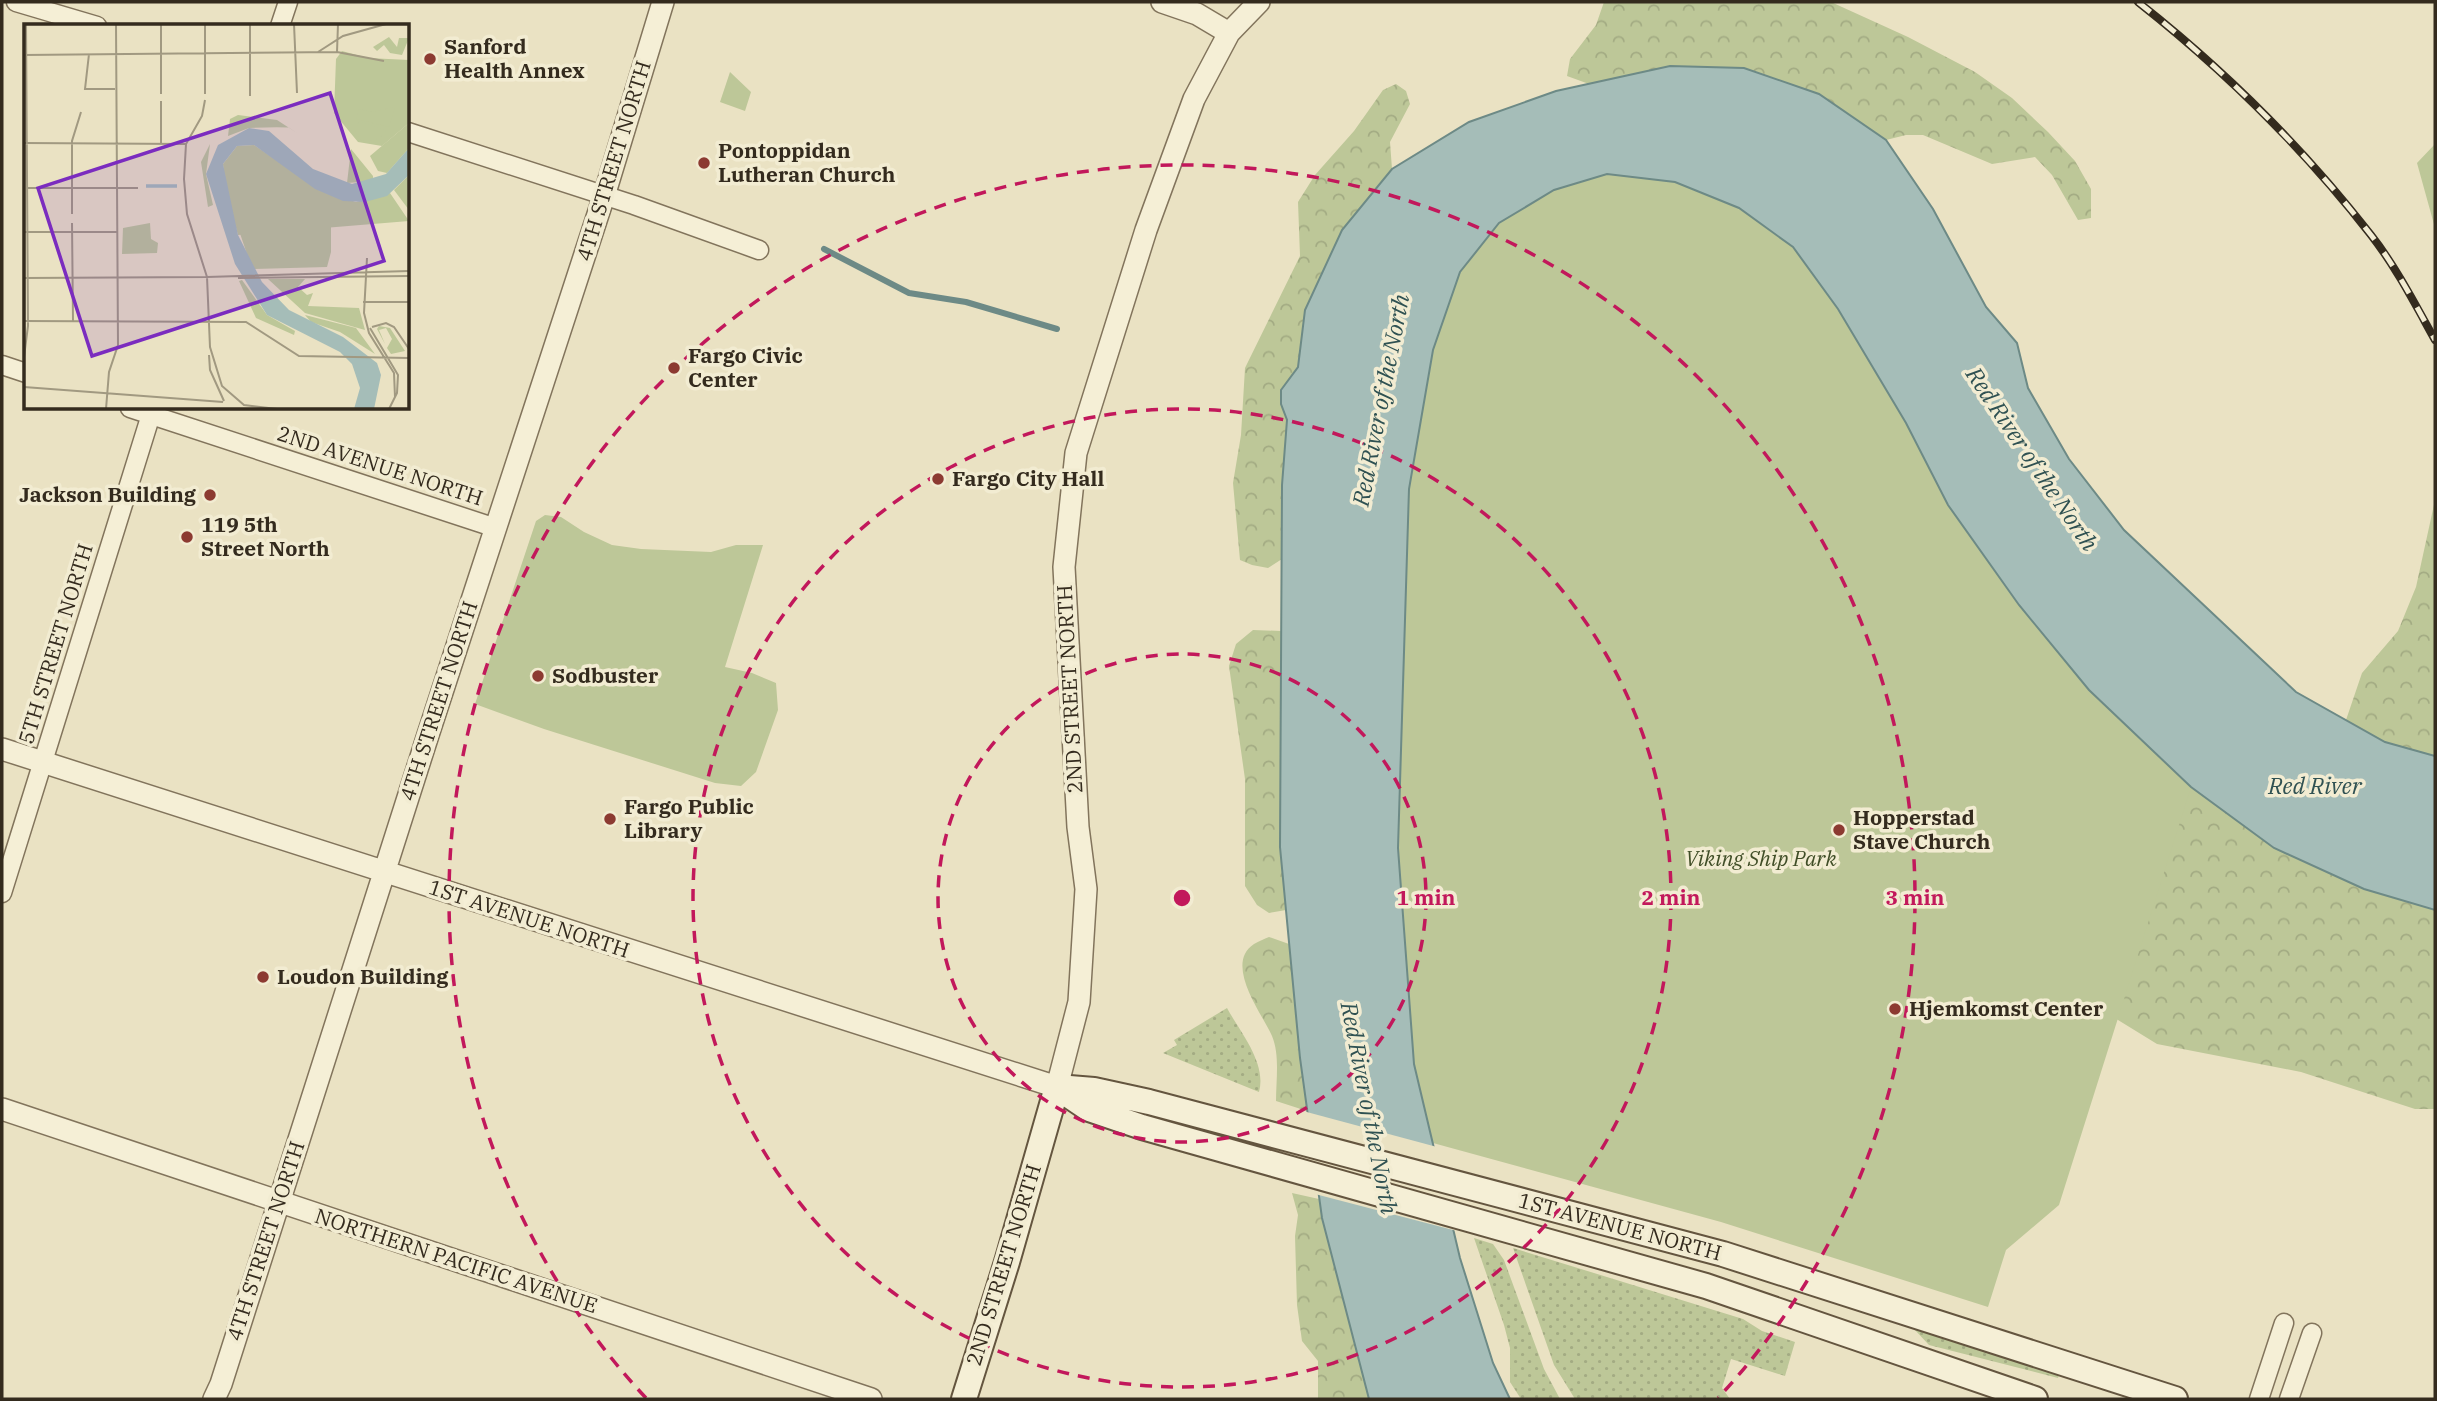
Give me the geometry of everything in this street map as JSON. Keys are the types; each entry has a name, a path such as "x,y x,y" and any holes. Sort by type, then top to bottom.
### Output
{"main road":[{"name":"1ST AVENUE NORTH","path":"1057,1087 1094,1090 1149,1101 1723,1254 2175,1399"},
{"name":"1ST AVENUE NORTH","path":"1057,1087 1089,1109 1142,1127 1706,1286 2035,1399"},
{"name":"2ND STREET NORTH","path":"964,1399 1057,1087"}],"street":[{"path":"16,2 90,24"},
{"path":"281,24 288,2"},
{"name":"4TH STREET NORTH","path":"214,1399 604,196 663,2"},
{"path":"1162,2 1197,14 1229,33"},
{"name":"2ND STREET NORTH","path":"1057,1087 1079,1002 1086,889 1078,827 1064,568 1076,453 1163,178 1194,99 1229,33 1259,2"},
{"path":"410,133 634,205 759,250"},
{"path":"2,365 24,372"},
{"name":"2ND AVENUE NORTH","path":"152,411 496,528"},
{"name":"5TH STREET NORTH","path":"2,893 152,411"},
{"name":"1ST AVENUE NORTH","path":"2,750 1057,1087"},
{"name":"NORTHERN PACIFIC AVENUE","path":"2,1110 871,1399"},
{"path":"2259,1399 2284,1323"},
{"path":"2290,1399 2312,1333"}],"green space":[{"path":"1604,2 1831,2 1908,37 1975,72 2012,98 2075,161 2091,189 2091,218 2078,220 2052,175 2035,157 1992,164 1923,135 1906,135 1886,140 1819,94 1670,66 1589,84 1567,76 1570,59 1596,25"},
{"path":"730,72 751,92 745,111 720,102"},
{"path":"1396,84 1406,91 1410,104 1390,142 1392,169 1342,231 1305,310 1298,367 1281,390 1281,404 1287,420 1282,485 1282,559 1268,568 1252,565 1240,560 1233,483 1241,435 1245,368 1300,256 1298,202 1315,175 1354,131 1383,90"},
{"path":"2435,144 2435,228 2417,163"},
{"name":"Viking Ship Park","path":"1607,174 1675,182 1739,208 1793,247 1838,309 1906,423 1948,505 2019,605 2089,690 2191,787 2059,1205 2006,1250 1988,1307 1721,1222 1433,1143 1414,1064 1398,848 1409,489 1433,350 1460,272 1499,223 1554,190"},
{"path":"1838,309 2019,605 2089,690 2191,787 2274,848 2364,889 2435,910 2435,1109 2415,1109 2301,1072 2157,1044 2092,1004 1398,848 1409,489"},
{"path":"2435,500 2435,756 2385,742 2346,720 2362,673 2398,631 2416,587"},
{"path":"545,515 561,517 612,545 641,549 711,552 736,545 763,545 725,667 752,673 776,683 778,710 756,772 741,786 715,783 544,729 475,704 536,521"},
{"path":"1253,630 1281,631 1280,847 1286,910 1269,913 1257,905 1245,886 1245,779 1229,666 1236,644"},
{"path":"1269,937 1289,944 1307,1111 1276,1101 1277,1059 1274,1043 1244,976 1242,964 1246,953 1254,944"},
{"path":"1227,1008 1256,1059 1259,1092 1163,1053 1177,1045 1174,1040"},
{"path":"1292,1193 1319,1199 1369,1399 1318,1399 1318,1361 1302,1341 1297,1305 1295,1236 1298,1215"},
{"path":"1474,1238 1493,1244 1504,1260 1544,1369 1560,1399 1521,1399 1510,1382 1510,1348"},
{"path":"1513,1248 1743,1319 1762,1331 1795,1342 1785,1376 1731,1359 1722,1388 1730,1399 1575,1399 1554,1365"},
{"path":"1914,1329 2059,1375 2058,1378 1929,1345"}],"water":[{"name":"Red River","path":"1670,66 1744,68 1819,94 1886,140 1933,209 1986,307 2017,343 2028,388 2069,459 2124,530 2296,692 2385,742 2435,756 2435,910 2364,889 2274,848 2191,787 2089,690 2019,605 1948,505 1906,423 1838,309 1793,247 1739,208 1675,182 1607,174 1554,190 1499,223 1460,272 1433,350 1409,489 1398,848 1414,1064 1460,1258 1493,1363 1510,1399 1369,1399 1322,1218 1300,1058 1280,847 1282,485 1287,420 1281,404 1281,390 1298,367 1305,310 1342,230 1392,169 1469,122 1556,91"}],"pier":[{"path":"1303,1111 1437,1147 1457,1231 1315,1194"}],"waterway":[{"path":"824,249 909,293 966,302 1057,329"}],"railway":[{"path":"2138,2 2231,82 2318,172 2380,247 2435,340"}],"place":[{"name":"Sanford Health Annex","path":"430,59"},
{"name":"Pontoppidan Lutheran Church","path":"704,163"},
{"name":"Fargo Civic Center","path":"674,368"},
{"name":"Fargo City Hall","path":"938,479"},
{"name":"Jackson Building","path":"210,495"},
{"name":"119 5th Street North","path":"187,537"},
{"name":"Sodbuster","path":"538,676"},
{"name":"Fargo Public Library","path":"610,819"},
{"name":"Hopperstad Stave Church","path":"1839,830"},
{"name":"Loudon Building","path":"263,977"},
{"name":"Hjemkomst Center","path":"1895,1009"}],"water label":[{"name":"Red River of the North","path":"1381,400"},
{"name":"Red River of the North","path":"2032,459"},
{"name":"Red River of the North","path":"1369,1108"}]}
